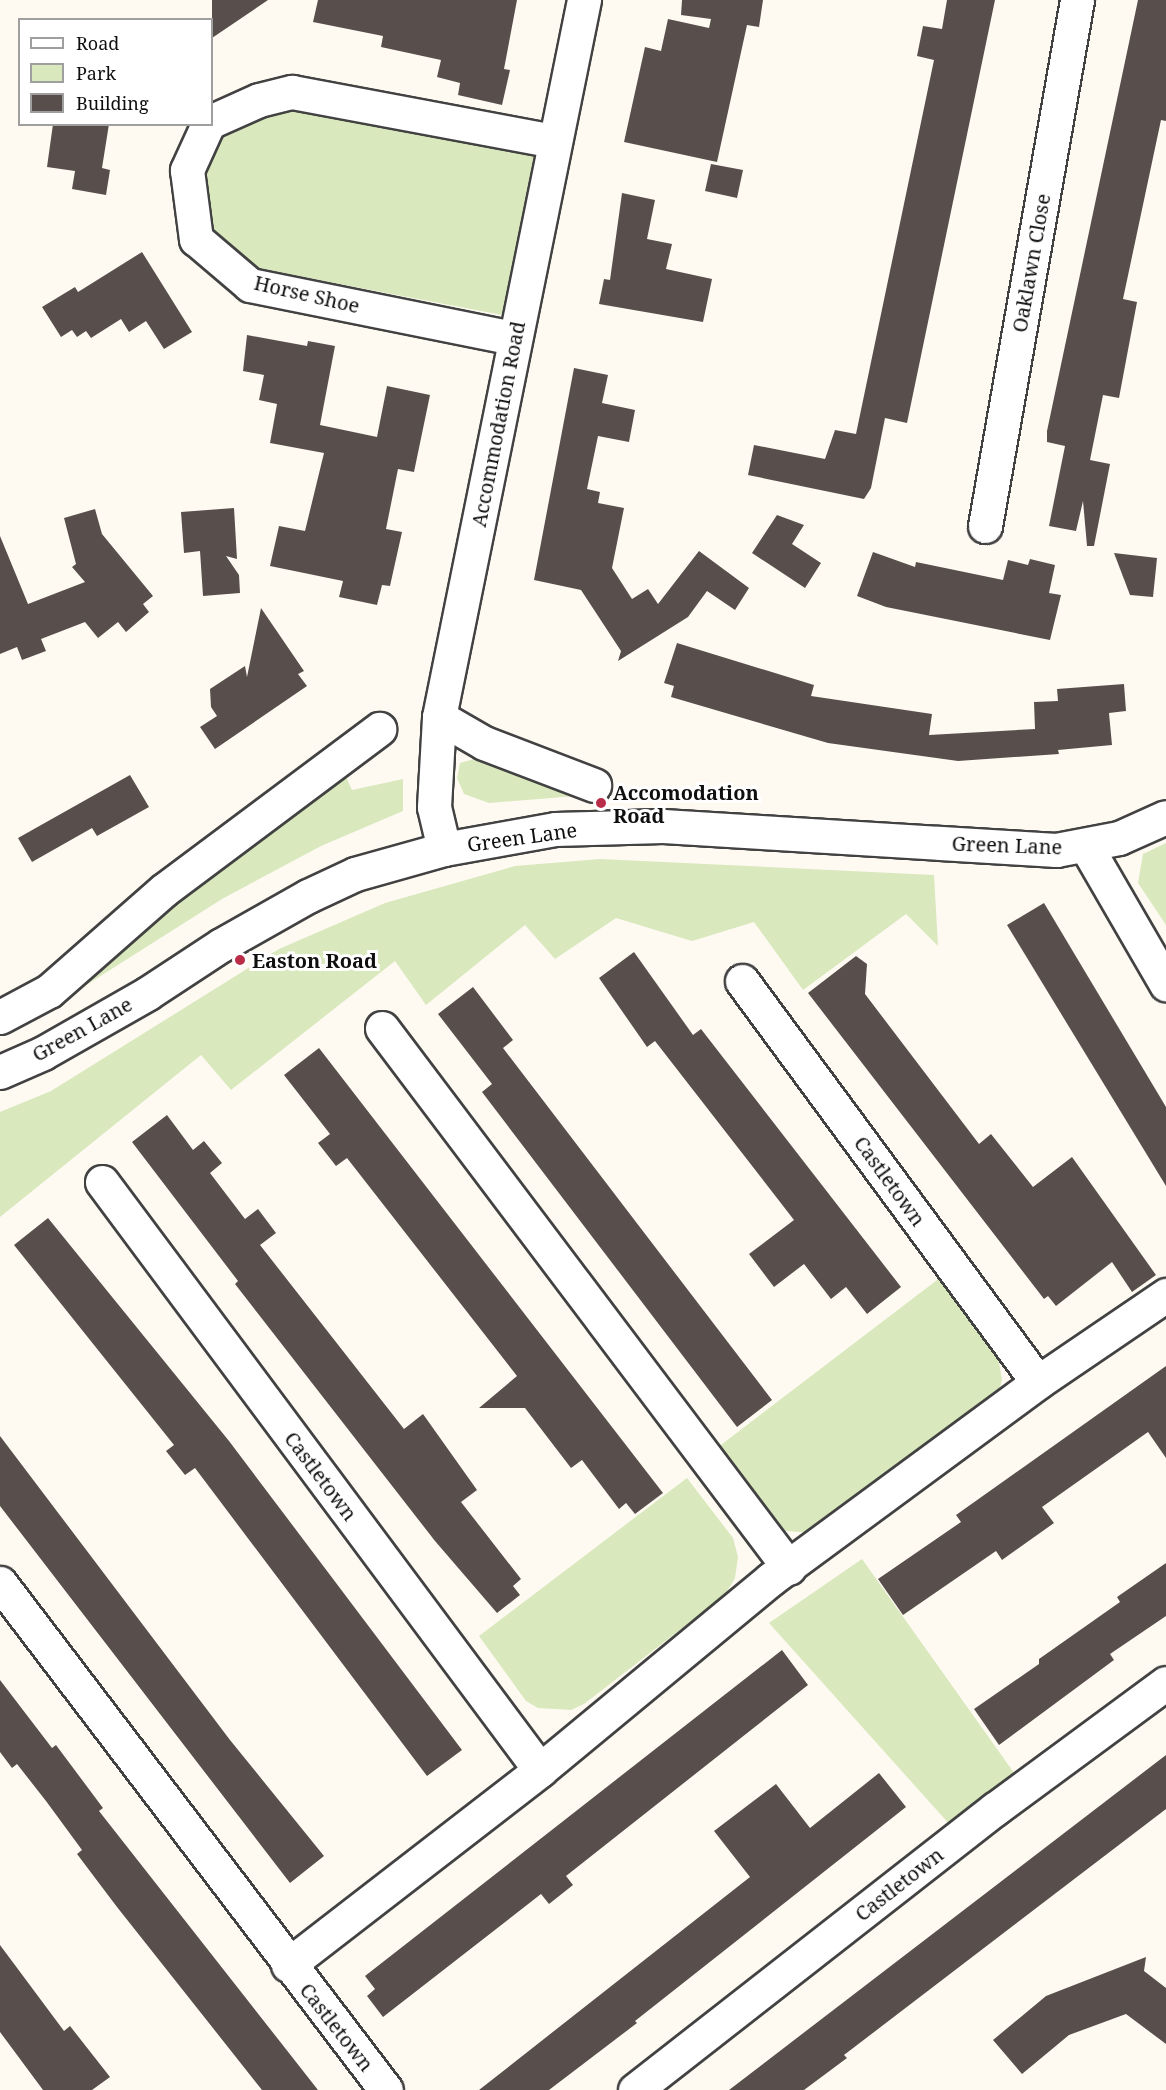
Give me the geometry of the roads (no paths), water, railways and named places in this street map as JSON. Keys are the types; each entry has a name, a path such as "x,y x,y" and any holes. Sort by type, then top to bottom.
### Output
{"street":[{"name":"Accommodation Road","path":"444,849 434,807 439,717 584,0"},
{"name":"Oaklawn Close","path":"985,526 1077,0"},
{"path":"213,121 259,100 292,92 554,141"},
{"name":"Horse Shoe","path":"207,126 187,170 196,239 250,285 514,338"},
{"path":"439,717 484,743 594,785"},
{"path":"0,1017 49,991 164,890 379,729"},
{"name":"Green Lane","path":"0,1072 43,1053 139,998 221,945 308,896 355,874 444,849 555,829 663,826 1056,850 1119,838 1166,817"},
{"path":"1086,846 1166,984"},
{"name":"Castletown","path":"742,981 1038,1382"},
{"path":"382,1028 789,1568"},
{"name":"Castletown","path":"102,1182 540,1770"},
{"name":"Castletown","path":"288,1965 540,1770 789,1568 1038,1382 1166,1295"},
{"name":"Castletown","path":"0,1583 288,1965 386,2090"},
{"name":"Castletown","path":"636,2090 995,1809 1166,1683"}],"place":[{"name":"Accomodation Road","path":"601,803"},
{"name":"Easton Road","path":"240,960"}]}
